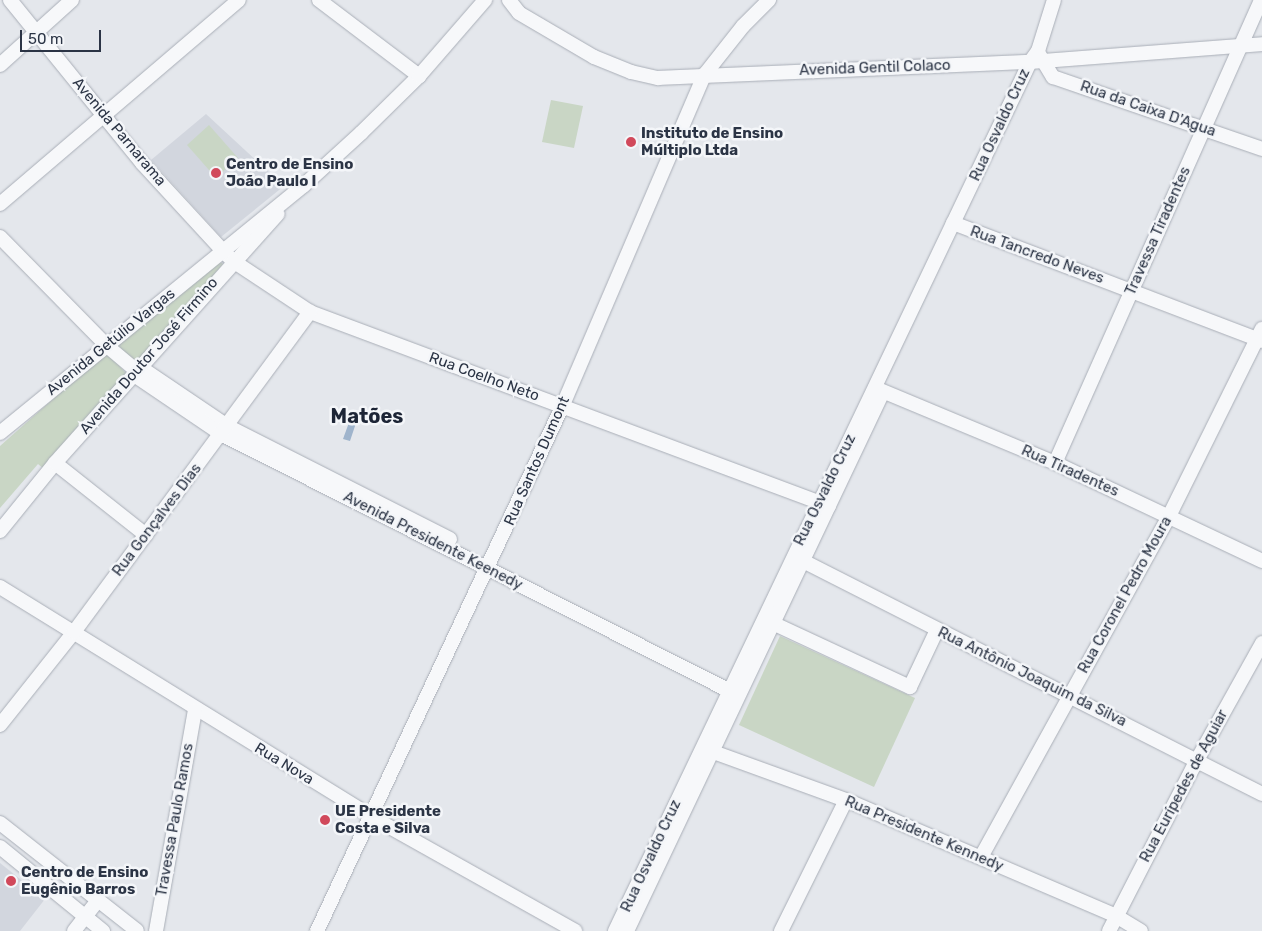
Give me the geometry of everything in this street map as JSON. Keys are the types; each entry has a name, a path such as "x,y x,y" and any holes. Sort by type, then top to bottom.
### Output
{"street":[{"name":"Avenida Parnarama","path":"10,0 142,163 233,261"},
{"path":"0,65 72,0"},
{"path":"0,204 239,0"},
{"path":"319,0 419,76"},
{"name":"Avenida Doutor José Firmino","path":"0,531 55,463 233,261 303,186 419,76 485,0"},
{"name":"Avenida Gentil Colaco","path":"509,0 519,13 557,37 631,72 658,78 1262,44"},
{"name":"Rua Santos Dumont","path":"317,931 490,565 562,406 705,74 743,26 769,0"},
{"name":"Travessa Tiradentes","path":"1054,463 1261,0"},
{"name":"Rua Osvaldo Cruz","path":"615,931 707,750 957,226 1036,57 1050,1"},
{"name":"Rua da Caixa D'Agua","path":"1036,57 1053,77 1205,127 1262,149"},
{"name":"Avenida Doutor José Firmino","path":"222,250 303,186"},
{"name":"Rua Tancredo Neves","path":"957,226 1260,336"},
{"name":"Avenida Presidente Keenedy","path":"0,237 107,346 137,371 224,430 736,689"},
{"name":"Avenida Getúlio Vargas","path":"0,433 222,250"},
{"name":"Rua Coelho Neto","path":"233,261 310,312 824,504"},
{"name":"Rua Gonçalves Dias","path":"0,725 74,632 310,312"},
{"name":"Rua Coronel Pedro Moura","path":"981,857 1169,516 1260,336"},
{"name":"Rua Tiradentes","path":"878,390 1054,463 1262,561"},
{"path":"55,463 146,535"},
{"name":"Rua Osvaldo Cruz","path":"769,621 802,561 824,504"},
{"name":"Rua Antônio Joaquim da Silva","path":"802,561 937,630 1071,695 1262,794"},
{"name":"Rua Nova","path":"0,587 195,710 372,817 575,931"},
{"path":"769,621 910,687 937,630"},
{"name":"Rua Eurípedes de Aguiar","path":"1109,931 1197,760 1262,643"},
{"name":"Travessa Paulo Ramos","path":"156,931 195,710"},
{"name":"Rua Osvaldo Cruz","path":"628,931 707,750"},
{"name":"Rua Presidente Kennedy","path":"707,750 846,800 1116,916 1141,931"},
{"path":"781,931 846,800"},
{"path":"0,823 137,931"},
{"path":"0,847 103,931"},
{"path":"74,931 98,900"}],"shaded area":[{"name":"Centro de Ensino João Paulo I","path":"206,114 284,186 221,237 151,160"},
{"name":"Centro de Ensino Eugênio Barros","path":"0,863 45,899 20,931 0,931"}],"green space":[{"path":"551,100 583,106 574,148 542,142"},
{"path":"209,125 238,158 216,178 187,145"},
{"path":"217,259 223,264 137,366 117,344"},
{"path":"106,352 126,373 45,470 38,464 0,508 0,446"},
{"path":"780,636 915,698 874,787 739,725"}],"water":[{"path":"351,417 357,420 350,441 343,439"}],"place":[{"name":"Instituto de Ensino Múltiplo Ltda","path":"631,142"},
{"name":"Centro de Ensino João Paulo I","path":"216,173"},
{"name":"UE Presidente Costa e Silva","path":"325,820"},
{"name":"Centro de Ensino Eugênio Barros","path":"11,881"}],"district":[{"name":"Matões","path":"367,416"}]}
